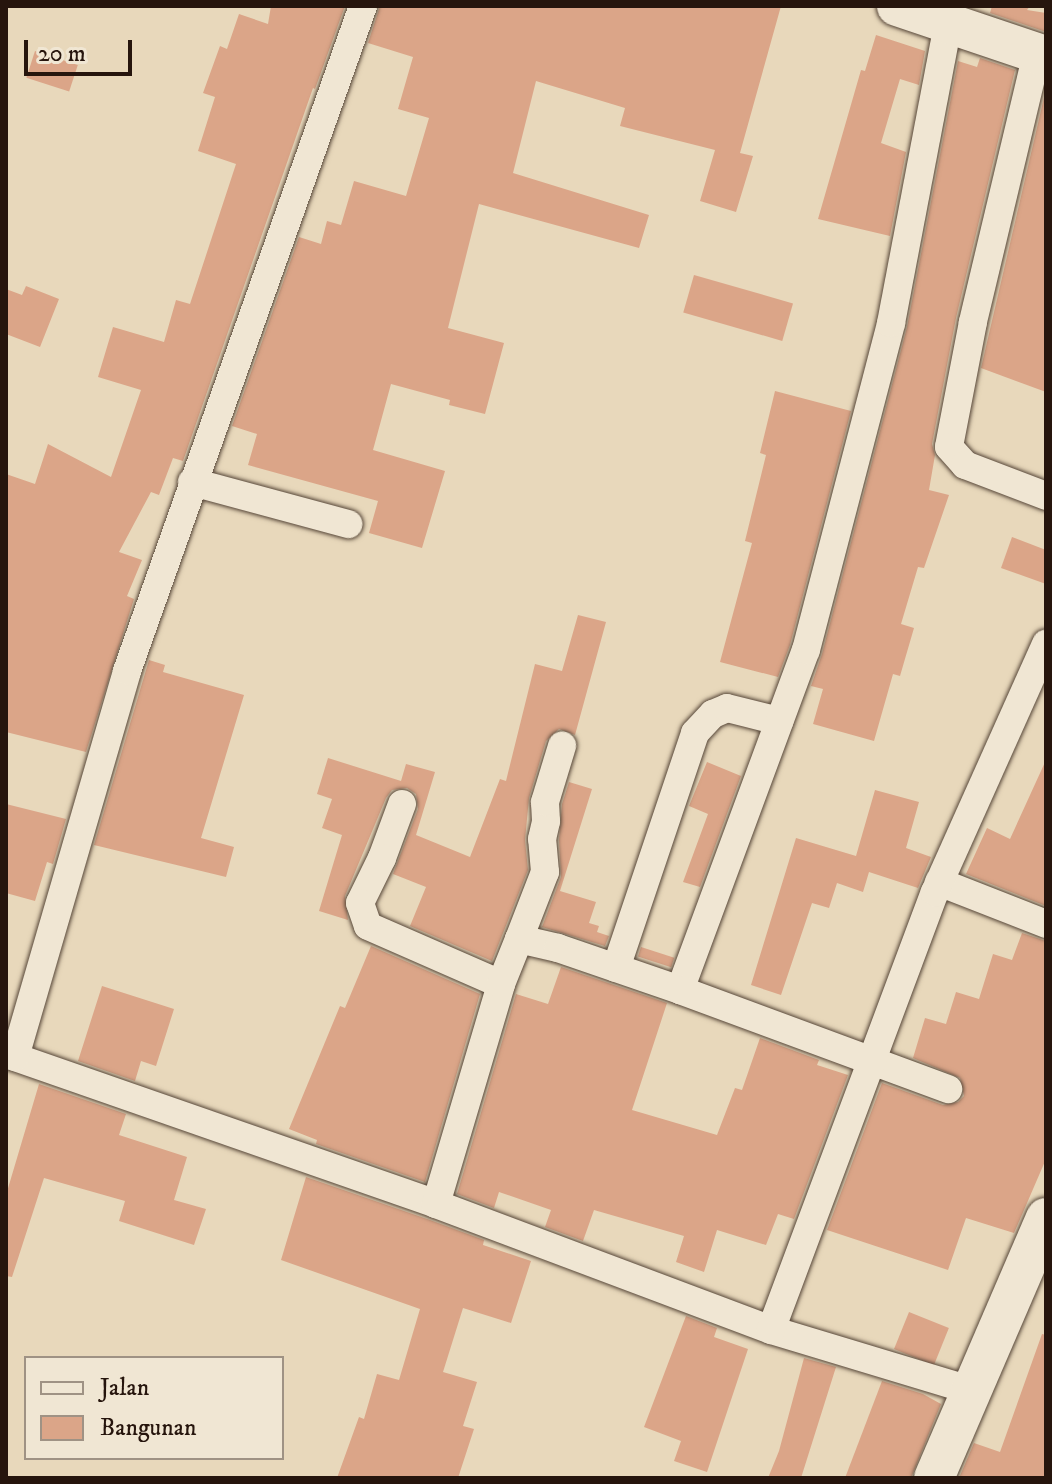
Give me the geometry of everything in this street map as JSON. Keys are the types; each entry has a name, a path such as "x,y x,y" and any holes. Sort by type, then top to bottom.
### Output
{"street":[{"path":"363,6 127,671 11,1056 436,1204 771,1330 970,1390"},
{"path":"897,6 1042,54 973,322 949,447 965,465 1046,496"},
{"path":"680,990 806,650 870,412 948,23"},
{"path":"192,482 348,524"},
{"path":"771,1330 939,882 1046,644"},
{"path":"616,968 695,733 713,714 727,708 779,721"},
{"path":"436,1204 501,984 545,872 542,839 546,821 545,802 562,746"},
{"path":"402,804 382,858 360,903 368,926 501,984"},
{"path":"939,882 1046,924"},
{"path":"519,939 558,948 680,990 948,1089"},
{"path":"934,1478 1046,1218"}],"building":[{"path":"271,6 345,6 313,88 183,461 173,458 159,495 151,492 119,552 142,560 127,596 134,599 86,752 6,732 6,474 35,484 48,444 111,477 141,390 98,377 113,327 164,342 176,300 190,304 236,164 198,151 215,97 203,93 220,46 227,49 239,14 268,24"},
{"path":"380,6 781,6 740,153 753,156 736,212 700,201 715,150 620,126 625,108 536,81 513,173 649,215 639,248 479,204 448,328 504,343 485,414 449,405 450,400 391,384 373,450 445,471 422,548 369,533 378,501 248,465 257,434 232,426 299,237 321,244 327,221 341,225 354,181 406,196 429,118 398,109 413,57 368,43"},
{"path":"992,6 1030,6 1027,10 1046,13 1046,32 990,13"},
{"path":"876,35 925,51 919,85 900,79 881,143 906,152 890,236 818,219 861,70 865,71"},
{"path":"35,51 78,65 69,92 26,78"},
{"path":"980,58 1015,70 956,318 932,444 935,455 929,490 949,495 924,568 918,567 901,624 914,628 900,676 893,674 874,741 813,724 823,689 811,686 907,327 958,61 977,67"},
{"path":"1046,89 1046,392 981,368"},
{"path":"694,275 793,303 782,341 683,312"},
{"path":"26,286 59,299 40,347 6,334 6,289 22,295"},
{"path":"775,391 851,411 790,645 778,677 720,662 752,543 745,541 766,455 760,453"},
{"path":"1012,537 1046,550 1046,584 1001,568"},
{"path":"578,615 606,622 575,735 559,729 546,741 529,798 525,840 528,870 492,961 410,926 426,887 393,874 418,809 416,794 407,788 392,790 386,798 345,896 348,920 319,911 342,835 322,828 332,799 317,794 328,758 401,781 406,764 435,772 416,835 470,857 500,779 506,781 535,664 562,671"},
{"path":"149,660 165,665 163,672 244,695 201,838 234,847 226,877 94,845"},
{"path":"1046,760 1046,906 966,874 987,828 1010,839"},
{"path":"707,762 741,776 700,887 683,882 708,814 689,806"},
{"path":"569,782 592,789 560,891 596,902 589,923 599,926 597,932 609,936 605,946 542,927 561,877 559,840 562,804"},
{"path":"875,790 919,802 906,848 931,857 918,888 869,872 863,892 837,883 829,908 812,903 781,995 751,985 796,838 856,856"},
{"path":"6,804 66,819 53,864 47,862 35,901 6,893"},
{"path":"1022,933 1046,941 1046,1159 1014,1233 966,1218 948,1270 827,1230 882,1083 943,1105 958,1102 964,1096 960,1078 913,1058 925,1018 946,1024 956,992 979,999 993,954 1012,960"},
{"path":"371,946 480,994 425,1182 316,1144 317,1140 289,1129 340,1006 345,1008"},
{"path":"641,947 674,958 671,967 638,957"},
{"path":"561,967 667,1003 632,1110 717,1135 735,1088 742,1090 760,1038 819,1060 817,1065 848,1075 794,1219 778,1214 766,1245 717,1230 704,1272 676,1262 684,1236 594,1210 583,1241 545,1227 551,1210 499,1192 494,1208 457,1194 516,994 548,1004"},
{"path":"102,986 174,1009 156,1066 141,1061 135,1081 78,1061"},
{"path":"39,1084 126,1114 119,1135 187,1157 174,1200 206,1209 194,1245 119,1221 125,1201 44,1178 12,1277 6,1276 6,1195"},
{"path":"306,1177 484,1240 483,1245 531,1261 511,1323 463,1308 443,1372 477,1382 463,1426 474,1429 458,1478 337,1478 359,1417 364,1419 377,1374 399,1380 420,1309 281,1260"},
{"path":"909,1312 949,1328 934,1365 894,1349"},
{"path":"686,1316 717,1328 714,1337 748,1349 707,1472 674,1461 681,1441 644,1427"},
{"path":"1042,1334 1046,1335 1046,1478 959,1478 974,1443 1000,1452"},
{"path":"804,1358 836,1367 801,1478 768,1478 779,1451"},
{"path":"882,1381 923,1394 941,1404 911,1478 845,1478"}]}
